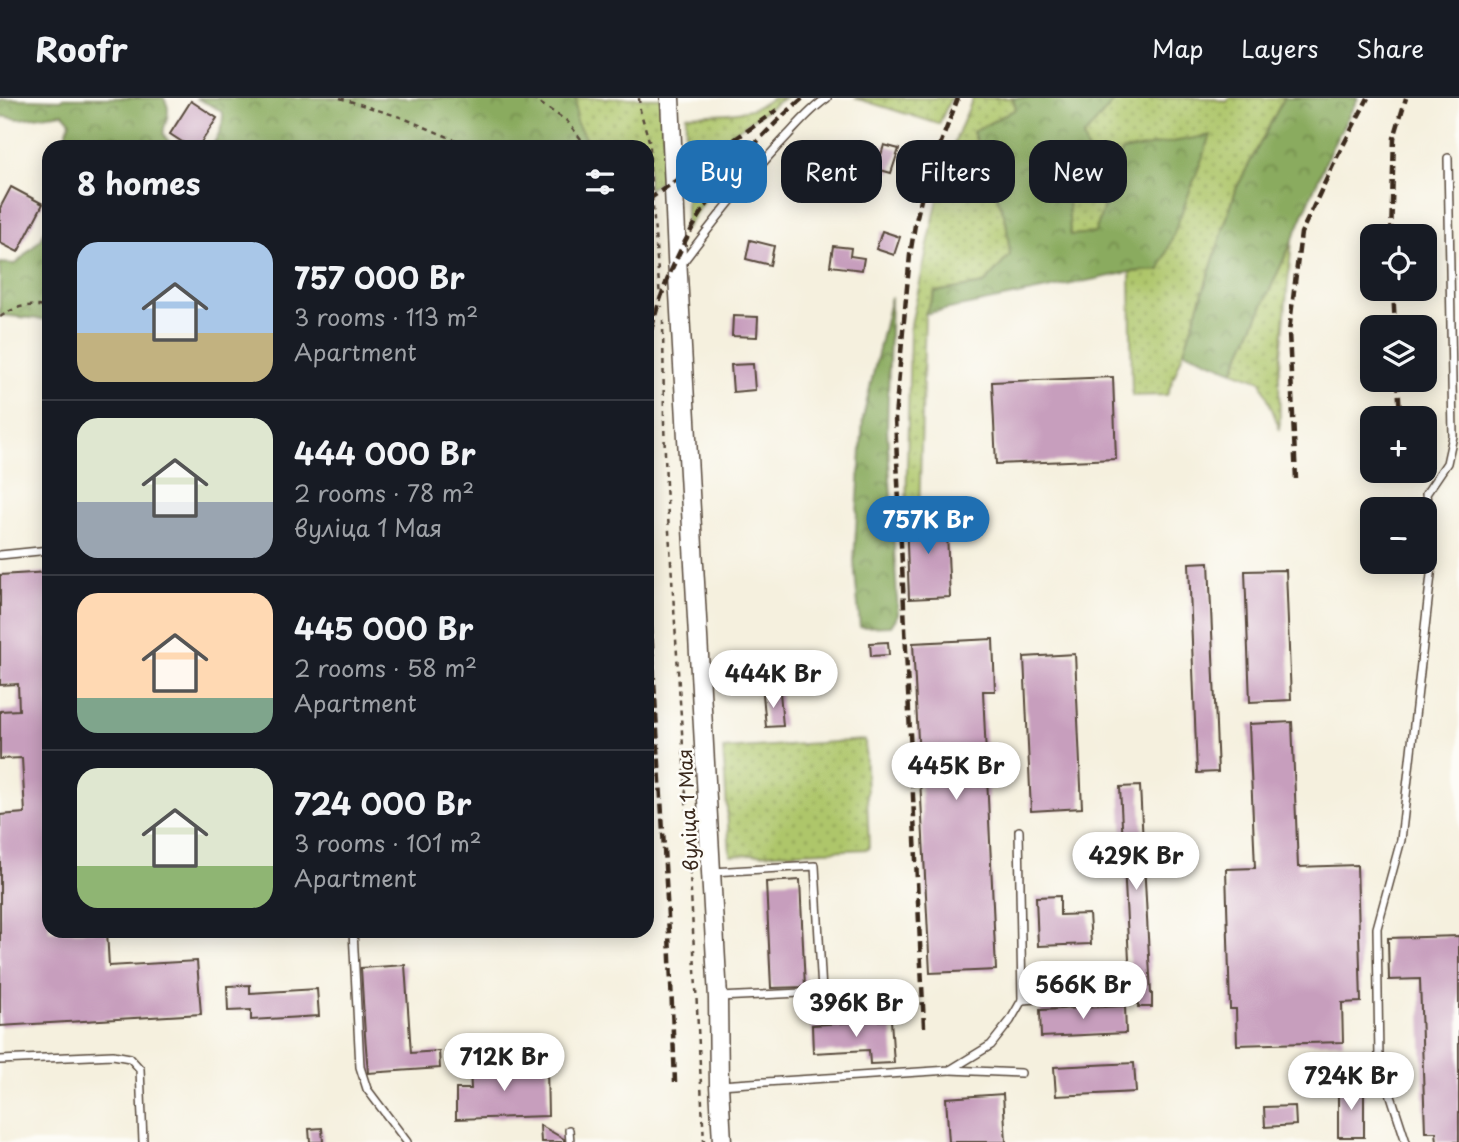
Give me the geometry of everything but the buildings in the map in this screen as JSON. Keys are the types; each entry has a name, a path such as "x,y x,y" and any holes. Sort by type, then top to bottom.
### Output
{"street":[{"name":"вуліца 1 Мая","path":"670,98 719,998 722,1142"}],"lane":[{"path":"678,270 775,148 827,98"},
{"path":"1406,1142 1379,1059 1377,928 1403,827 1433,557 1426,494 1447,463 1453,436 1448,158"},
{"path":"0,555 42,551"},
{"path":"950,1070 991,1045 1022,1000 1019,831"},
{"path":"712,872 815,866 820,954 822,992 719,998"},
{"path":"353,938 360,1067 367,1089 407,1142"},
{"path":"1022,1000 1116,994"},
{"path":"0,1060 113,1055 130,1058 140,1069 143,1142"},
{"path":"719,1085 950,1070 1021,1073"},
{"path":"569,1130 570,1142"}],"path":[{"path":"340,98 403,118 455,140"},
{"path":"532,98 567,121 582,140"},
{"path":"639,98 649,140"},
{"path":"654,228 663,312 666,485 704,1142"},
{"path":"0,317 13,308 26,305 42,306"}],"green space":[{"path":"164,98 168,109 164,129 167,140 61,140 70,121 63,113 20,119 0,116 0,100"},
{"path":"196,98 576,98 576,122 586,140 215,140 223,113"},
{"path":"576,98 661,98 666,177 654,185 654,140 586,140 576,122"},
{"path":"772,98 784,98 722,140 686,140 686,115 742,111"},
{"path":"855,98 951,98 939,124"},
{"path":"973,98 1013,98 1016,109 973,132 976,140 955,140"},
{"path":"1013,98 1117,98 1083,137 1084,140 1029,140 1029,203 1068,203 1070,235 1095,233 1105,203 1127,203 1127,150 1211,135 1160,270 1130,272 925,314 935,292 984,284 1010,255 1006,220 1000,203 1015,203 1015,140 976,140 973,132 1016,109"},
{"path":"1117,98 1210,98 1227,102 1229,98 1284,98 1237,187 1167,395 1132,396 1130,272 1160,270 1127,167 1127,140 1084,140 1083,137"},
{"path":"1284,98 1358,98 1332,147 1233,371 1184,351 1237,187"},
{"path":"686,203 703,203 686,228"},
{"path":"937,203 1000,203 1006,220 1010,255 984,284 935,292 925,314 919,514 906,515 910,329"},
{"path":"1068,203 1105,203 1095,234 1070,235"},
{"path":"42,237 42,319 0,315 0,263 16,264"},
{"path":"1292,241 1279,376 1280,430 1261,381 1233,371"},
{"path":"891,297 887,428 898,615 891,626 860,627 854,561 863,418"},
{"path":"865,740 869,849 730,855 723,749"}],"railway":[{"path":"654,322 670,273 704,208 749,150 803,98"},
{"path":"924,1027 895,418 915,225 924,187 958,98"},
{"path":"1296,479 1289,332 1301,233 1368,98"},
{"path":"1391,224 1394,138 1406,98"},
{"path":"654,196 777,110"},
{"path":"1394,301 1394,315"},
{"path":"1399,392 1399,406"},
{"path":"654,680 675,1082"}]}
